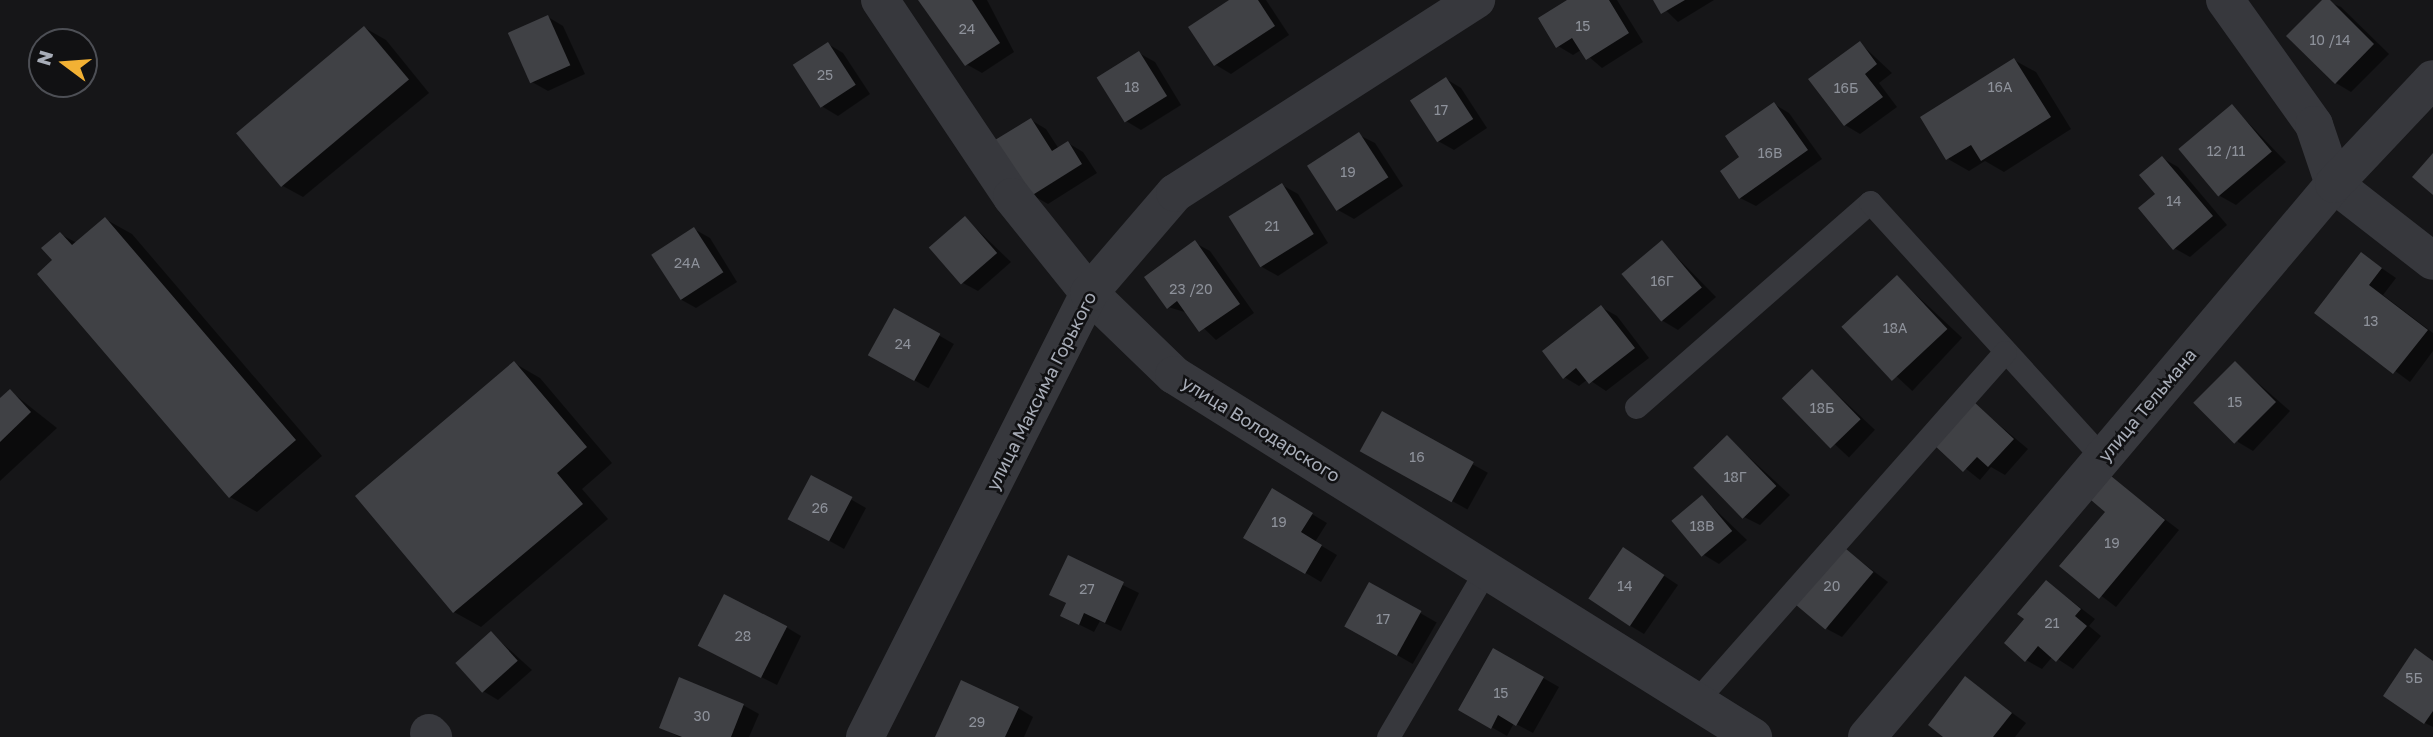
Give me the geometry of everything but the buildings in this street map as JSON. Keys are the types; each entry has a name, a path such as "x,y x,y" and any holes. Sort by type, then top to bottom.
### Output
{"street":[{"name":"улица Володарского","path":"880,0 1012,197 1089,293 1174,375 1753,737"},
{"name":"улица Максима Горького","path":"865,737 1089,293 1175,193 1476,0"},
{"path":"2225,0 2314,125 2334,184 2433,261"},
{"name":"улица Тельмана","path":"1867,737 2334,184 2433,79"}],"lane":[{"path":"1636,407 1870,202 2103,458"},
{"path":"1696,701 2005,352"},
{"path":"1388,737 1486,570"}]}
